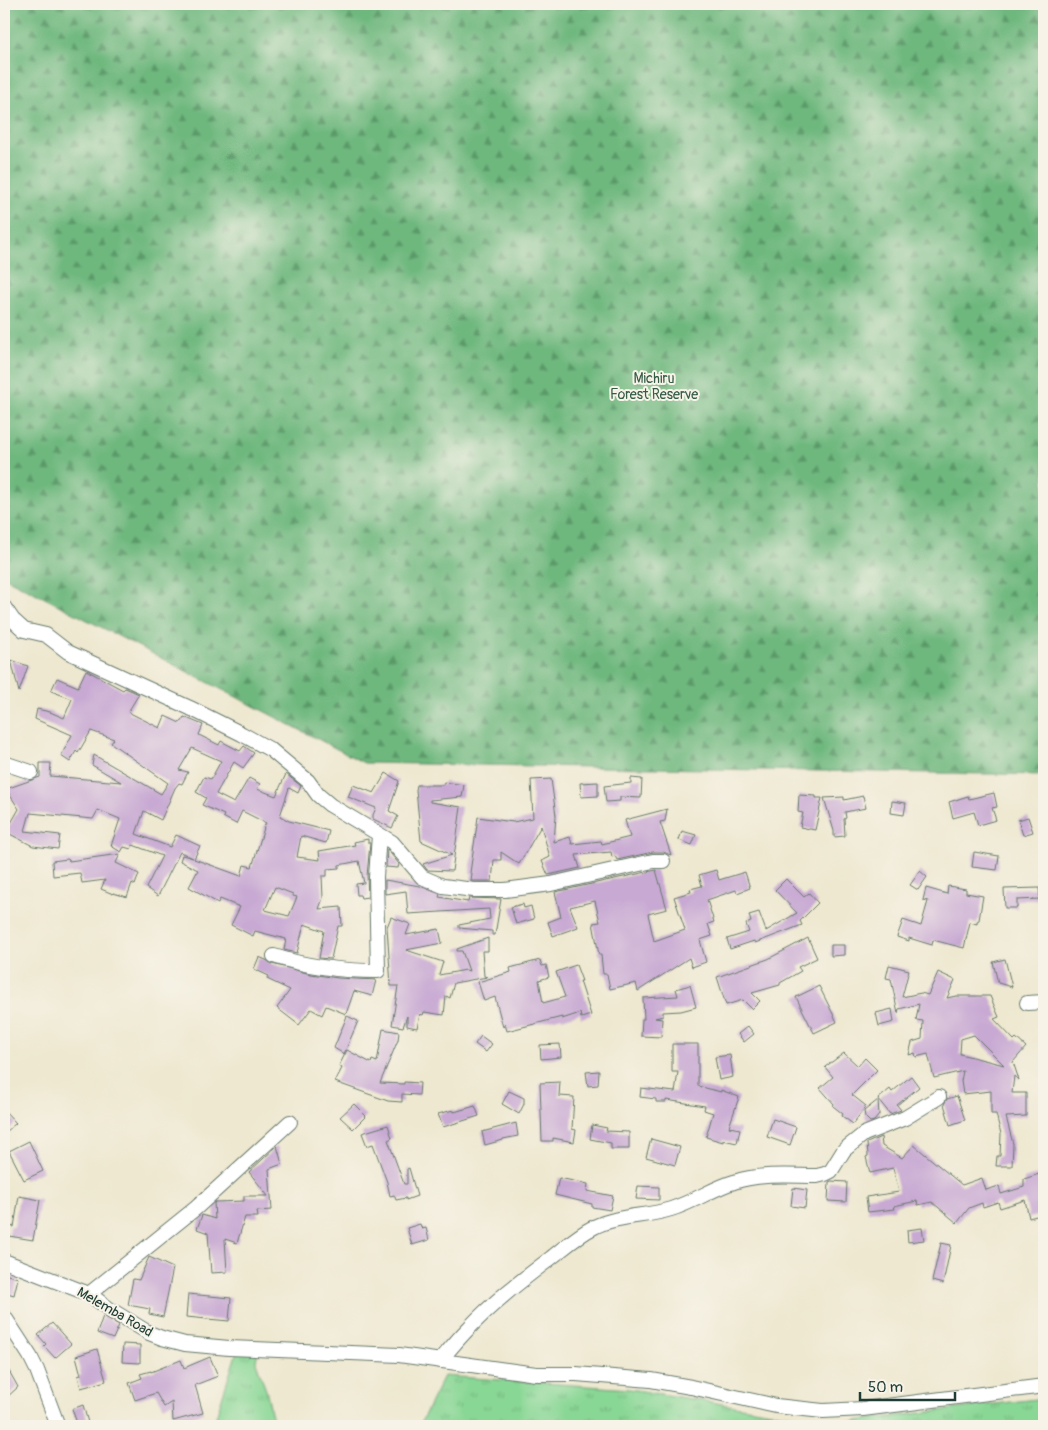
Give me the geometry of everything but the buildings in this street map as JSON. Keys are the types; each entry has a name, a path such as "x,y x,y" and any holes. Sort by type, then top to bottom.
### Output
{"street":[{"path":"4,607 13,620 24,630 46,635 68,652 190,708 271,750 308,781 318,795 330,805 392,842 416,871 429,881 443,886 474,890 505,890 551,884 663,860"},
{"path":"4,763 31,772"},
{"path":"274,956 332,969 378,971 376,877 379,835"},
{"path":"1027,1002 1044,1002"},
{"path":"440,1361 468,1329 527,1276 593,1227 616,1220 671,1209 740,1180 761,1177 817,1176 826,1174 831,1171 844,1150 856,1139 906,1118 939,1097"},
{"path":"89,1294 196,1208 290,1122"},
{"name":"Melemba Road","path":"4,1261 89,1294 137,1326 162,1338 185,1344 229,1348 399,1355 536,1374 576,1374 651,1380 770,1404 823,1411 862,1409 1044,1386"},
{"path":"4,1316 37,1370 58,1426"}],"green space":[{"name":"Michiru Forest Reserve","path":"4,4 1044,4 1044,775 364,763 4,577"},
{"path":"238,1348 258,1349 256,1362 267,1393 274,1426 213,1426"},
{"path":"444,1376 630,1389 839,1423 1044,1398 1044,1426 419,1426"}]}
